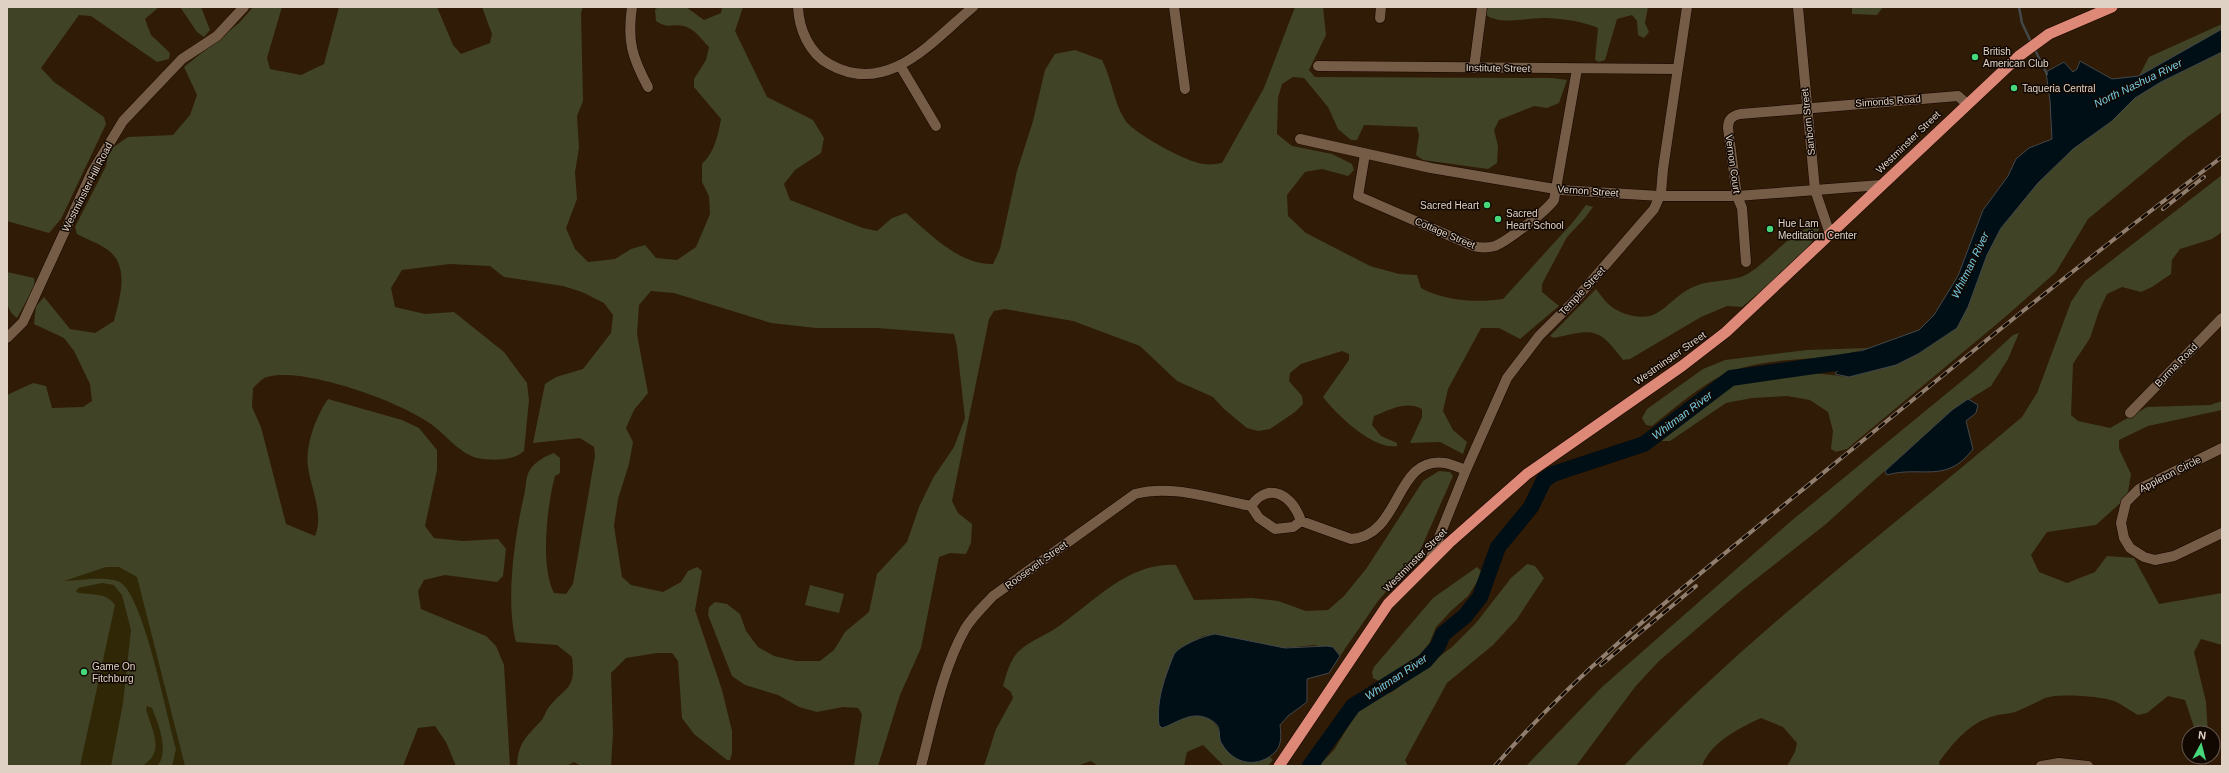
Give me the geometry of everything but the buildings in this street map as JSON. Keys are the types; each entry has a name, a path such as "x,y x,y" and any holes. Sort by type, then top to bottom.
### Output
{"highway":[{"name":"Westminster Street","path":"1278,766 1388,604 1429,562 1527,474 1708,348 2019,56 2049,34 2112,7"}],"street":[{"name":"Westminster Hill Road","path":"7,338 23,322 92,172 123,121 182,59 217,36 244,7"},
{"path":"632,7 629,25 634,60 648,86"},
{"path":"798,7 803,33 810,47 823,61 839,70 855,75 873,74 901,67 973,7"},
{"path":"1174,7 1184,89"},
{"path":"1380,18 1381,7"},
{"path":"1474,68 1482,7"},
{"name":"Temple Street","path":"1429,562 1466,470 1511,371 1539,336 1575,300 1644,222 1656,206 1660,196 1687,7"},
{"name":"Sanborn Street","path":"1798,7 1806,107 1815,190 1830,234"},
{"name":"Institute Street","path":"1318,66 1677,69"},
{"path":"901,67 936,126"},
{"name":"Cottage Street","path":"1365,154 1358,196 1474,246 1485,248 1500,243 1542,212 1553,201 1558,189 1578,69"},
{"name":"Simonds Road","path":"1806,107 1958,96 1967,104"},
{"name":"Vernon Court","path":"1746,262 1742,208 1737,196 1728,128 1730,118 1740,114 1806,107"},
{"name":"Vernon Street","path":"1300,139 1431,168 1558,189 1660,196 1737,196 1881,185"},
{"name":"Burma Road","path":"2130,413 2222,318"},
{"name":"Appleton Circle","path":"2222,448 2139,489 2126,502 2121,523 2124,538 2130,548 2144,557 2155,560 2174,556 2222,533"},
{"path":"1301,521 1293,527 1275,529 1259,518 1251,506 1256,500 1264,495 1277,494 1288,498 1295,506 1301,521 1351,539 1369,535 1380,526 1414,472 1424,466 1435,462 1446,463 1466,470"},
{"name":"Roosevelt Street","path":"921,766 948,669 958,643 974,616 993,596 1135,494 1151,490 1166,490 1251,506"},
{"path":"2040,766 2059,763 2088,766"}],"green space":[{"path":"7,7 159,7 145,19 151,35 170,53 169,59 157,62 91,16 79,15 41,68 54,82 104,117 106,124 61,219 49,233 7,221"},
{"path":"180,7 201,7 210,30 204,37 197,32"},
{"path":"253,7 282,7 267,58 270,69 301,75 324,64 339,7 437,7 453,45 461,54 490,43 492,34 482,7 583,7 581,13 583,101 577,116 579,148 575,172 577,199 566,228 575,249 588,262 615,259 631,249 645,245 656,258 677,260 696,247 710,214 709,196 702,182 702,164 710,155 717,138 721,119 694,87 694,79 706,60 709,47 688,27 679,25 667,26 656,21 655,10 658,7 686,7 704,20 721,13 722,7 743,7 735,31 767,97 813,120 824,138 821,153 795,170 784,184 790,200 863,228 877,231 892,218 906,213 946,247 957,254 980,263 993,264 1000,249 1017,171 1033,121 1045,70 1055,54 1075,50 1102,60 1121,113 1130,126 1149,139 1186,159 1206,164 1222,163 1264,88 1295,7 1323,7 1326,35 1309,70 1315,77 1552,78 1567,80 1559,103 1547,108 1534,106 1499,120 1494,130 1498,146 1497,163 1488,169 1423,160 1416,155 1419,135 1417,127 1364,125 1357,140 1351,140 1338,129 1328,107 1304,78 1293,77 1282,84 1278,98 1277,134 1292,146 1332,154 1352,164 1354,170 1348,176 1322,169 1305,172 1287,195 1288,216 1306,233 1370,266 1399,274 1417,275 1421,288 1440,296 1461,300 1482,301 1503,299 1573,222 1586,205 1593,207 1567,237 1542,284 1542,292 1559,306 1520,339 1499,328 1481,328 1448,389 1443,411 1453,430 1467,442 1463,454 1440,442 1410,443 1422,417 1422,409 1416,406 1410,405 1398,407 1374,416 1372,425 1381,436 1397,443 1397,446 1388,446 1377,443 1356,430 1337,413 1323,397 1349,360 1349,354 1342,351 1301,364 1290,373 1289,381 1302,396 1303,404 1295,412 1270,429 1258,431 1247,428 1224,409 1213,397 1177,381 1140,346 1073,321 1005,309 994,311 989,319 952,501 958,513 972,524 971,543 966,554 950,553 939,557 921,648 900,695 878,766 854,766 862,714 858,708 843,707 817,712 799,707 778,695 745,685 732,676 708,615 709,607 715,602 727,604 740,614 746,631 758,647 774,656 796,661 820,661 834,650 845,632 869,612 877,574 907,542 919,507 933,478 954,447 965,418 957,347 954,334 877,328 816,328 771,323 674,293 651,291 639,305 637,334 648,393 634,410 626,428 633,442 629,464 618,499 614,526 622,577 631,585 663,592 681,582 688,571 697,567 702,571 695,610 722,690 732,731 732,753 730,760 727,760 694,734 682,718 678,661 672,653 657,653 626,658 611,673 613,733 611,766 581,766 574,762 566,766 517,766 519,752 523,742 542,720 549,707 569,686 573,676 572,657 557,645 516,642 511,606 511,587 515,546 527,477 532,467 537,462 554,453 560,458 560,473 555,476 547,519 546,552 547,568 554,593 566,594 573,584 595,456 594,447 580,438 533,443 545,384 556,377 583,369 611,333 613,315 604,303 582,292 563,286 504,277 490,266 450,264 402,270 391,288 395,307 425,314 454,312 504,352 527,383 529,400 524,451 514,457 502,459 489,460 470,456 458,448 437,428 417,415 351,388 327,381 304,377 283,375 263,379 253,388 252,407 261,427 286,524 315,536 318,510 308,467 308,450 312,432 319,414 328,399 402,420 419,428 437,450 437,470 425,526 434,538 463,541 498,539 506,549 503,576 497,582 445,575 424,580 418,591 421,609 486,636 496,646 504,665 510,766 456,766 446,742 435,726 418,728 403,766 7,766 7,395 33,383 46,386 52,408 83,407 92,401 90,384 74,351 64,338 34,324 36,306 44,297 70,329 95,333 114,321 122,282 118,263 113,255 105,248 77,234 75,227 106,166 109,150 128,137 173,135 190,115 197,95 184,67 239,23"},
{"path":"1488,7 1648,7 1645,23 1649,32 1644,38 1638,35 1637,21 1632,15 1617,19 1605,60 1599,62 1595,60 1598,28 1579,22 1553,18 1507,21 1500,20 1486,15"},
{"path":"1852,7 1883,7 1877,15 1852,14"},
{"path":"2222,24 2222,29 2139,76 2149,57"},
{"path":"2222,52 2222,112 2186,138 2088,219 2056,272 2004,318 1847,449 1836,452 1831,449 1833,431 1828,412 1810,400 1787,396 1752,398 1726,403 1670,441 1662,441 1662,435 1731,383 1814,373 1849,377 1918,354 1957,328 1968,307 1987,255 2001,228 2038,183 2073,149 2112,121 2135,98 2161,82"},
{"path":"2222,175 2222,232 2212,239 2180,249 2172,260 2171,274 2152,287 2141,292 2122,287 2107,294 2099,311 2090,338 2073,364 2071,415 2078,421 2110,428 2147,407 2210,405 2222,401 2222,410 2148,426 2119,440 2119,449 2131,474 2127,497 2096,525 2047,532 2031,555 2039,572 2067,583 2095,572 2107,556 2134,558 2159,604 2222,593 2222,645 2201,639 2194,652 2206,702 2207,725 2193,725 2185,700 2168,696 2147,713 2138,715 2117,702 2108,699 2080,696 2051,696 2015,712 1994,716 1977,723 1963,734 1950,748 1939,762 1940,766 1787,766 1795,752 1797,743 1783,727 1761,718 1726,737 1706,757 1702,766 1624,766 1718,673 1767,629 2022,417 2037,393 2071,302 2085,281"},
{"path":"1809,227 1819,228 1816,235 1799,257 1742,307 1727,306 1701,317 1630,359 1623,360 1607,341 1594,333 1578,333 1554,338 1550,336 1596,289 1605,301 1617,310 1628,315 1646,317 1657,313 1686,291 1697,285 1735,279 1749,273 1791,238"},
{"path":"7,272 34,278 35,286 17,318 12,314 7,303"},
{"path":"2019,333 2008,359 1991,386 1952,410 1826,524 1742,590 1659,661 1635,687 1576,766 1526,766 1602,687 1790,522 1974,371 2013,335"},
{"path":"1868,348 1836,356 1751,365 1723,375 1702,387 1652,426 1646,425 1642,418 1647,409 1703,369 1725,360 1807,350"},
{"path":"1439,471 1450,472 1453,476 1419,553 1378,601 1340,656 1337,651 1315,645 1285,648 1215,634 1203,636 1177,650 1162,728 1185,717 1206,717 1215,724 1218,729 1221,743 1238,756 1249,761 1262,760 1270,757 1273,760 1268,766 1224,766 1203,745 1187,752 1184,766 1098,766 1091,761 1077,766 984,766 996,729 1013,698 1011,692 1003,686 1015,655 1022,648 1059,626 1113,585 1128,576 1143,570 1159,566 1176,565 1194,600 1252,598 1278,601 1306,611 1328,610 1344,596 1366,569 1423,481"},
{"path":"1527,564 1535,566 1544,578 1517,619 1493,645 1447,683 1405,760 1408,766 1318,766 1334,750 1360,707 1374,698 1392,692 1452,647 1476,623 1511,578"},
{"path":"1477,567 1483,573 1468,596 1436,627 1429,644 1415,660 1381,682 1373,678 1372,672 1374,667 1433,598"},
{"path":"810,585 844,594 839,613 805,605"}],"sand":[{"path":"106,567 119,567 137,577 185,766 172,766 176,749 154,660 138,611 130,593 121,583 109,579 64,581"},
{"path":"102,583 114,585 122,595 131,630 123,703 111,766 80,766 115,605 107,598 102,596 76,592 78,588"},
{"path":"147,706 152,708 162,737 163,753 157,766 142,766 154,754 155,748 154,733 146,709"}],"water":[{"name":"North Nashua River","path":"2222,29 2222,52 2161,82 2135,98 2112,121 2073,149 2038,183 2001,228 1987,255 1968,307 1957,328 1918,354 1896,365 1849,377 1835,374 1850,355 1919,330 1934,315 1958,276 1983,210 2008,176 2016,159 2029,148 2052,139 2050,101 2046,72 2064,62 2073,72 2077,69 2080,61 2112,79 2139,76"},
{"path":"1968,399 1978,405 1976,413 1966,421 1973,449 1963,460 1953,467 1933,472 1899,472 1887,475 1885,471 1952,410"},
{"path":"1215,634 1285,648 1333,647 1340,656 1329,673 1307,679 1307,702 1288,716 1280,725 1281,739 1278,748 1269,757 1262,760 1247,762 1233,756 1227,751 1220,741 1219,728 1209,719 1197,716 1185,718 1162,728 1159,725 1158,716 1160,698 1174,654 1182,647 1193,641"}],"waterway":[{"path":"2019,7 2022,23 2031,42"},
{"path":"2034,48 2047,74"},
{"name":"Whitman River","path":"1310,766 1353,706 1425,661 1438,646 1443,634 1465,616 1480,597 1498,547 1531,507 1544,480 1553,474 1644,444 1731,378 1864,359"}],"railway":[{"path":"1495,766 1529,728 1565,692 1679,591 2008,323 2114,239 2222,157"},
{"path":"2163,209 2204,177"},
{"path":"1601,665 1696,586"}],"place":[{"name":"British American Club","path":"1975,57"},
{"name":"Taqueria Central","path":"2014,88"},
{"name":"Sacred Heart","path":"1487,205"},
{"name":"Sacred Heart School","path":"1498,219"},
{"name":"Hue Lam Meditation Center","path":"1770,229"},
{"name":"Game On Fitchburg","path":"84,672"}]}
